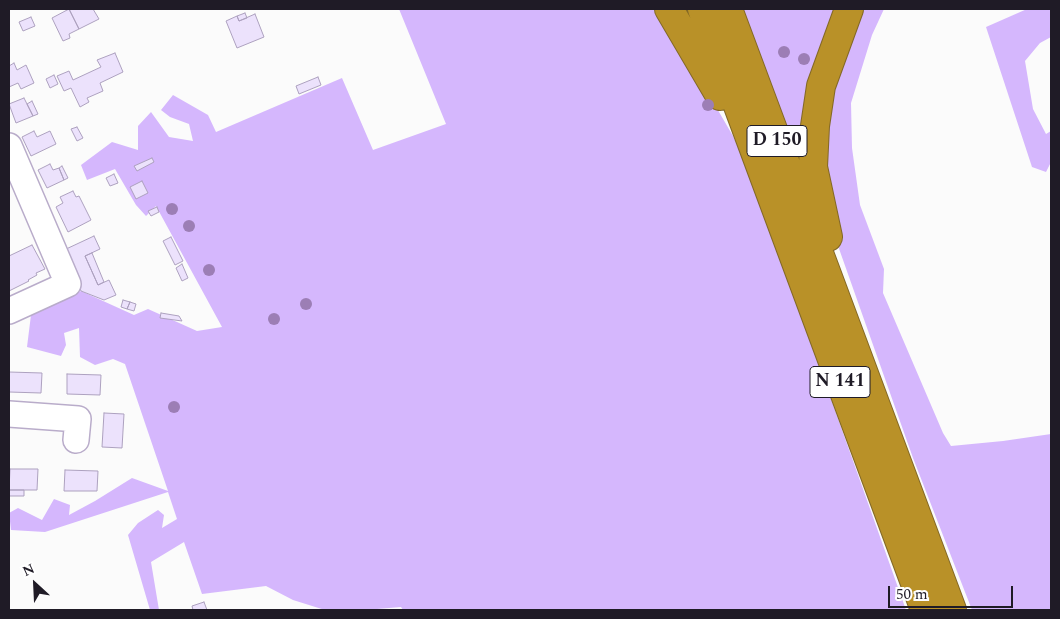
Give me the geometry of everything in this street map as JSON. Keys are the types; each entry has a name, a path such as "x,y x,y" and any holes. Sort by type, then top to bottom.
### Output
{"highway":[{"path":"668,9 754,154"},
{"name":"D 150","path":"702,9 754,154"},
{"name":"D 150","path":"728,9 826,273"},
{"name":"N 141","path":"849,9 821,86 815,126 814,167 830,247 826,273 952,610"},
{"name":"N 141","path":"754,154 925,610"}],"street":[{"path":"9,146 68,284 9,311"},
{"path":"9,414 78,419 76,440"}],"shaded area":[{"path":"399,9 659,9 733,136 754,182 906,610 403,610 401,607 365,610 325,610 293,600 266,586 202,594 184,542 151,562 159,610 150,610 128,535 138,523 158,510 164,515 162,528 177,519 168,492 45,532 11,530 9,513 18,508 42,520 54,499 70,505 69,515 132,478 168,491 125,364 113,359 95,365 80,357 79,328 64,333 66,345 61,356 27,347 31,315 81,291 134,315 148,309 197,331 222,327 156,206 146,216 136,205 115,169 87,180 81,165 112,142 138,150 138,126 151,112 169,137 193,141 189,124 170,117 161,110 173,95 208,115 216,132 342,78 373,150 446,124"},
{"path":"741,9 838,9 802,179"},
{"path":"859,9 884,9 872,35 851,103 852,148 860,205 884,269 883,293 943,433 951,446 1051,434 1051,610 972,610 913,458 831,226 821,132"},
{"path":"1027,9 1051,9 1051,37 1040,43 1025,61 1033,109 1046,134 1051,131 1051,162 1046,172 1032,167 986,27"}],"building":[{"path":"69,9 93,9 99,19 79,29"},
{"path":"69,9 79,29 69,34 70,38 63,41 52,18"},
{"path":"245,13 247,18 239,21 237,16"},
{"path":"255,14 264,37 237,48 226,21 237,16 239,21"},
{"path":"31,17 35,26 23,31 19,22"},
{"path":"115,53 123,72 100,83 103,91 87,98 89,102 80,107 71,88 64,91 57,76 69,71 73,80 101,67 97,60"},
{"path":"14,63 17,70 26,65 34,83 21,89 18,83 9,87 9,66"},
{"path":"54,75 58,84 50,88 46,79"},
{"path":"318,77 321,85 299,94 296,86"},
{"path":"24,98 33,116 16,123 9,104"},
{"path":"32,101 38,114 33,116 27,104"},
{"path":"77,127 83,138 77,141 71,129"},
{"path":"34,131 37,137 50,131 56,144 31,156 22,137"},
{"path":"152,158 154,162 137,171 134,166"},
{"path":"50,164 53,170 59,168 64,180 47,188 38,170"},
{"path":"62,166 68,178 64,180 59,168"},
{"path":"114,174 118,183 110,186 106,178"},
{"path":"142,181 148,193 136,199 130,187"},
{"path":"73,191 76,197 79,196 91,220 68,232 56,207 63,203 60,197"},
{"path":"157,207 159,212 151,216 148,211"},
{"path":"94,236 100,249 85,256 98,285 109,280 116,295 104,300 81,291 64,250"},
{"path":"171,237 183,261 175,265 163,241"},
{"path":"32,245 45,269 36,273 37,275 29,281 9,291 9,256"},
{"path":"92,253 104,282 98,285 85,256"},
{"path":"182,264 188,278 182,281 176,268"},
{"path":"123,300 130,302 127,309 121,307"},
{"path":"130,302 136,304 134,311 127,309"},
{"path":"161,313 179,316 182,321 160,318"},
{"path":"9,372 42,373 41,393 9,392"},
{"path":"67,374 101,375 100,395 67,394"},
{"path":"104,413 124,414 122,448 102,447"},
{"path":"10,469 38,469 37,490 9,490"},
{"path":"65,470 98,471 97,491 64,491"},
{"path":"9,490 24,490 24,496 9,496"},
{"path":"204,602 207,610 193,610 192,606"}]}
